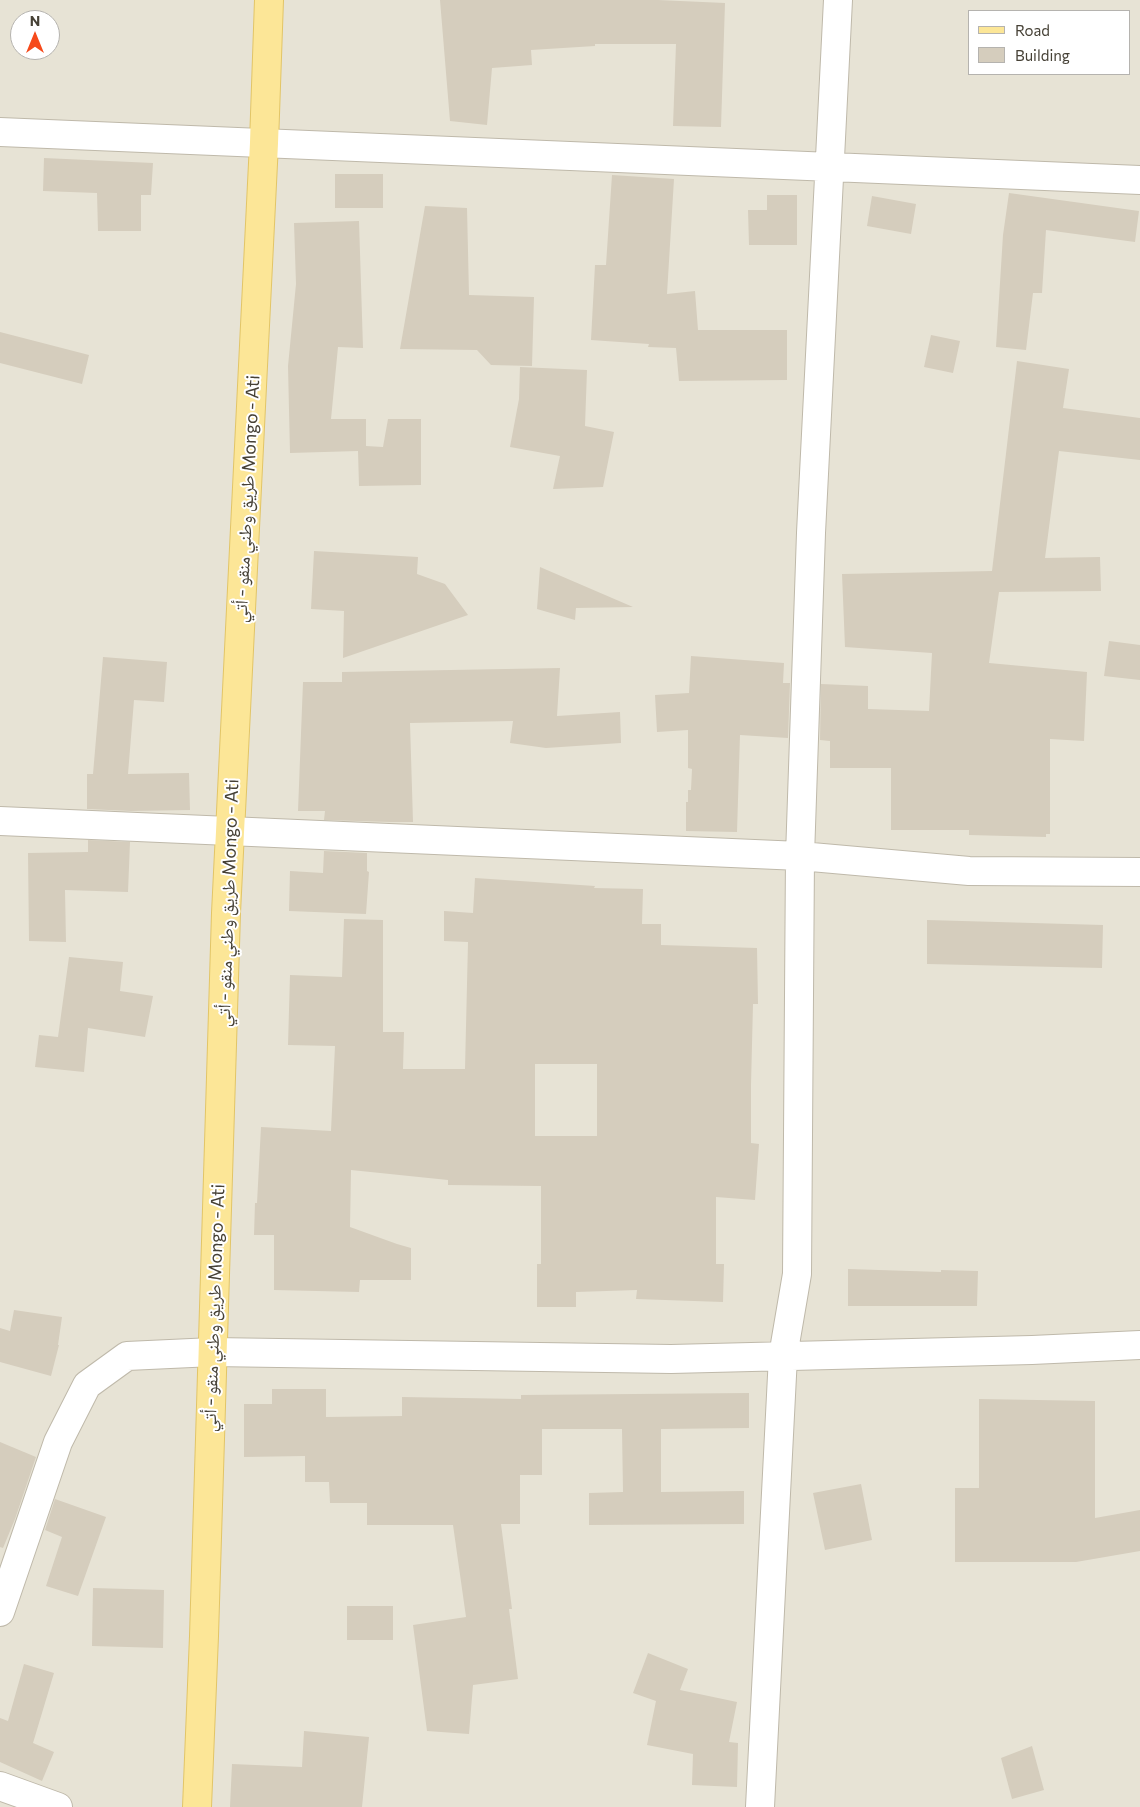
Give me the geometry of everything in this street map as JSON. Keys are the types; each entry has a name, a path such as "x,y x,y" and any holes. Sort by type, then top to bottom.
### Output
{"main road":[{"name":"طريق وطني منقو - أتي Mongo - Ati","path":"197,1807 230,830 264,143 269,0"}],"street":[{"path":"760,1807 784,1356 797,1274 800,856 811,533 838,0"},
{"path":"0,132 1140,180"},
{"path":"0,821 800,856 969,871 1140,872"},
{"path":"0,1612 58,1442 87,1385 127,1356 213,1352 671,1359 1032,1350 1140,1345"},
{"path":"0,1786 58,1807"}],"shaded area":[{"path":"0,0 1140,0 1140,1807 0,1807"}],"building":[{"path":"440,0 658,0 725,3 721,127 673,126 676,44 595,44 595,46 531,50 532,65 492,68 487,125 450,121"},
{"path":"44,158 153,163 151,195 141,195 141,231 98,231 97,193 43,191"},
{"path":"335,174 383,174 383,208 335,208"},
{"path":"612,175 674,179 667,294 695,291 698,330 787,330 787,380 679,381 676,348 648,347 649,344 591,340 595,265 606,265"},
{"path":"1009,193 1139,211 1135,242 1046,230 1042,293 1033,293 1026,350 996,347 1003,235"},
{"path":"767,195 797,195 797,245 749,245 748,210 767,210"},
{"path":"872,196 916,204 911,234 867,226"},
{"path":"425,206 467,208 469,295 534,297 532,366 491,365 477,350 400,349"},
{"path":"359,221 363,348 338,347 331,419 366,419 366,446 383,447 388,419 421,419 421,485 359,486 358,451 290,453 288,366 296,284 294,223"},
{"path":"0,332 89,355 82,384 0,363"},
{"path":"931,335 960,341 953,373 924,367"},
{"path":"1017,361 1069,369 1063,408 1140,418 1140,460 1059,451 1045,558 1100,557 1101,591 999,592 989,663 1087,672 1084,741 1050,739 1050,834 1046,834 1046,837 969,835 969,830 891,830 891,768 830,768 830,741 820,740 821,684 868,686 868,709 929,711 932,653 845,647 842,574 992,571"},
{"path":"520,367 587,370 585,426 614,432 603,487 553,489 560,456 510,447 519,399"},
{"path":"314,551 418,557 417,574 445,584 468,615 343,658 344,611 311,609"},
{"path":"540,567 633,607 576,608 575,620 537,609"},
{"path":"1109,641 1140,645 1140,680 1104,676"},
{"path":"691,656 784,663 783,683 790,683 788,738 740,735 737,832 686,831 686,802 688,802 688,790 691,790 692,769 688,768 688,730 657,732 655,695 689,693"},
{"path":"103,657 167,662 164,702 134,700 128,774 189,773 190,810 131,811 87,809 87,774 93,774"},
{"path":"560,668 557,716 620,712 621,743 546,748 510,743 513,721 410,723 413,822 324,820 325,811 298,811 303,682 342,682 342,672"},
{"path":"88,840 130,842 128,892 65,890 66,942 29,941 28,853 88,852"},
{"path":"324,851 367,853 367,871 369,872 366,914 289,911 290,871 323,873"},
{"path":"475,878 595,886 594,888 643,889 642,924 661,924 661,945 757,948 758,1004 753,1004 751,1085 751,1143 759,1144 755,1200 716,1197 716,1264 724,1264 723,1302 636,1299 637,1290 576,1292 576,1307 537,1307 537,1264 541,1264 541,1186 448,1185 448,1180 351,1170 350,1227 411,1248 411,1280 360,1280 359,1292 274,1290 274,1235 254,1235 261,1127 331,1131 335,1046 288,1045 290,975 342,977 344,919 383,920 383,1032 404,1032 403,1069 465,1069 468,942 444,941 444,911 473,913","holes":["535,1064 597,1064 597,1136 535,1136"]},
{"path":"927,920 1103,925 1102,968 927,964"},
{"path":"69,957 123,962 120,991 153,996 145,1037 88,1028 84,1072 35,1067 39,1035 58,1037"},
{"path":"848,1269 941,1272 941,1270 978,1271 977,1306 848,1306"},
{"path":"14,1310 62,1317 59,1345 51,1376 0,1362 0,1328 10,1331"},
{"path":"272,1389 326,1389 326,1417 402,1416 402,1397 521,1399 521,1395 749,1393 749,1428 661,1429 661,1492 744,1491 744,1524 589,1525 589,1493 623,1492 622,1429 542,1429 542,1475 520,1475 520,1524 501,1524 512,1609 509,1609 518,1679 473,1685 469,1734 427,1731 413,1625 466,1617 453,1525 367,1525 367,1503 330,1503 329,1482 305,1482 305,1456 244,1457 244,1404 272,1404"},
{"path":"979,1399 1095,1401 1095,1518 1140,1510 1140,1551 1076,1562 955,1562 955,1488 979,1488"},
{"path":"0,1442 36,1457 3,1548 0,1547"},
{"path":"861,1484 872,1540 825,1550 813,1493"},
{"path":"55,1499 106,1517 78,1596 46,1586 62,1537 45,1530"},
{"path":"93,1588 164,1590 163,1648 92,1646"},
{"path":"347,1606 393,1606 393,1640 347,1640"},
{"path":"648,1653 688,1669 680,1690 737,1702 729,1742 738,1743 737,1787 692,1785 693,1754 647,1745 656,1701 633,1693"},
{"path":"24,1664 54,1673 33,1743 54,1752 42,1781 0,1762 0,1718 8,1721"},
{"path":"304,1731 369,1737 362,1807 230,1807 232,1764 302,1767"},
{"path":"1032,1746 1044,1790 1012,1799 1001,1758"}]}
